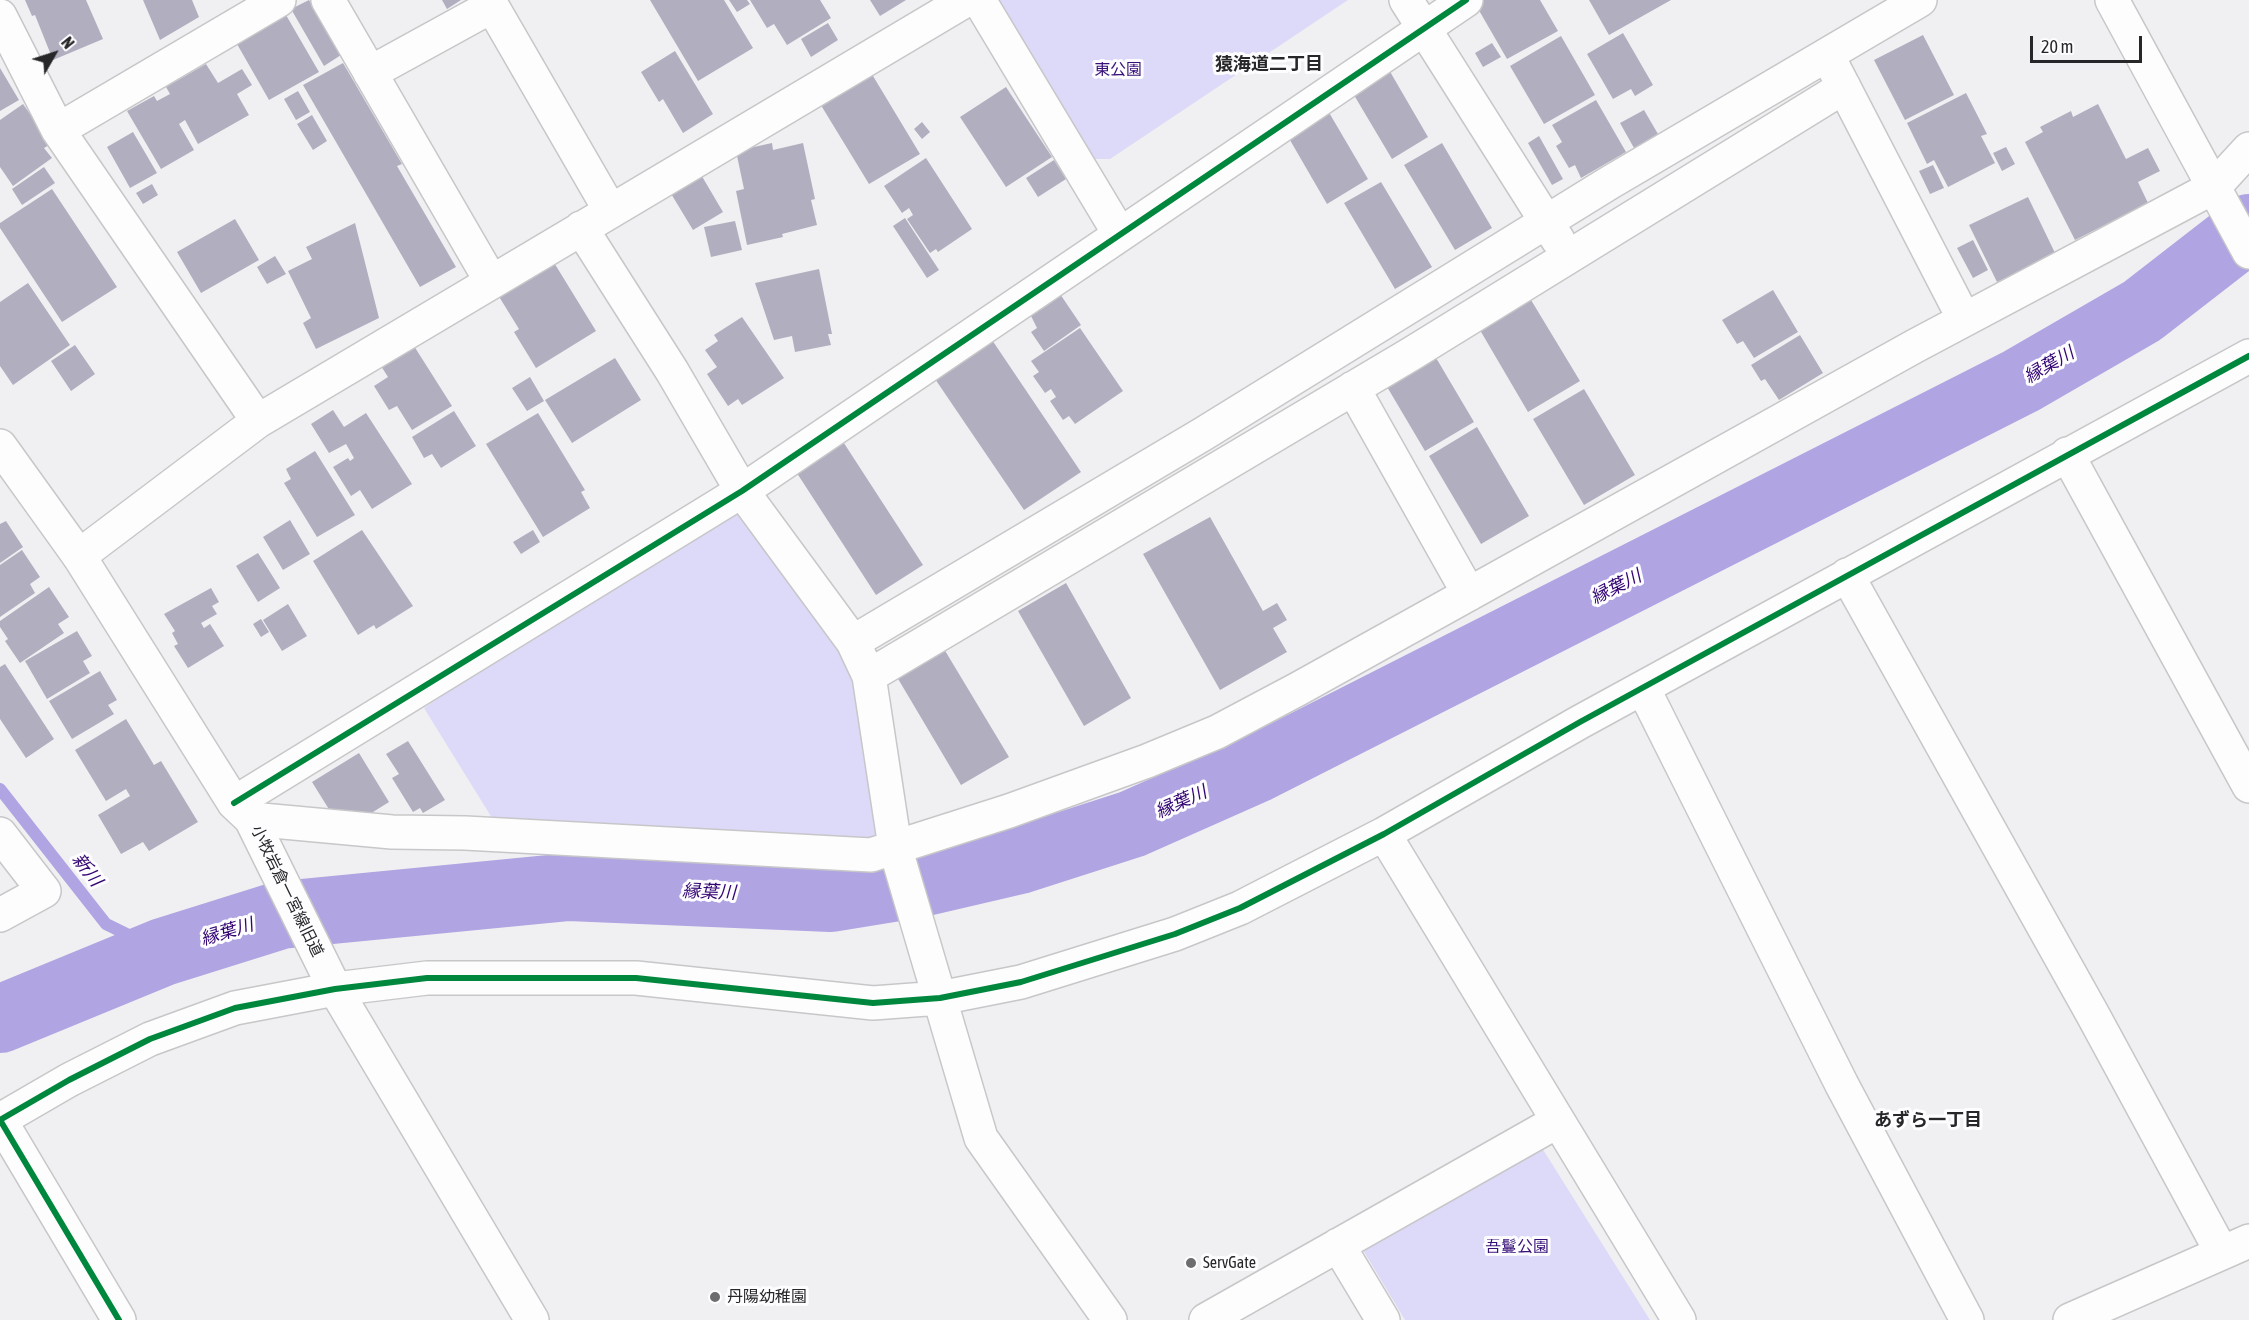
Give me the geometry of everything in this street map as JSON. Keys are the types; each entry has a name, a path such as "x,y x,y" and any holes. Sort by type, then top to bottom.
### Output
{"street":[{"path":"58,130 279,0"},
{"path":"328,0 491,281"},
{"path":"79,556 258,421 966,0"},
{"path":"979,0 1119,233"},
{"path":"249,821 742,491 1119,233 1414,14 1466,0"},
{"path":"853,642 1244,409 1547,222 1826,54 1920,0"},
{"path":"2112,0 2249,252"},
{"path":"370,73 492,6 610,210"},
{"path":"1414,14 1569,256"},
{"path":"0,16 58,130 258,421"},
{"path":"1826,54 1964,319"},
{"path":"869,676 1353,388 1844,87"},
{"path":"249,821 392,832 465,832 898,856 1217,732 1964,319 2219,198 2249,149"},
{"path":"581,228 672,371 742,491 853,642 869,676 898,856 981,1138 1110,1320"},
{"path":"119,1320 0,1120 69,1080 150,1039 235,1008 335,989 427,978 554,976 636,978 873,1003 940,998 1021,982 1175,934 1250,903 1384,834 1847,575 2249,356"},
{"path":"1353,388 1469,594"},
{"name":"小牧岩倉一宮線旧道","path":"0,446 79,556 249,821 335,989 532,1320"},
{"path":"2067,454 2249,786"},
{"path":"1847,575 2088,1005 2235,1247 2070,1320"},
{"path":"1643,688 1842,1085 1967,1320"},
{"path":"0,834 44,891 0,915"},
{"path":"1384,834 1679,1320"},
{"path":"1206,1320 1558,1121"},
{"path":"1338,1245 1383,1320"}],"green space":[{"name":"東公園","path":"995,0 1348,0 1110,159 1093,159"},
{"path":"733,494 851,670 877,840 492,818 424,708"},
{"name":"吾鬘公園","path":"1542,1148 1650,1320 1405,1320 1363,1250"}],"building":[{"path":"25,0 86,0 103,39 53,60 35,15 32,16"},
{"path":"143,0 192,0 199,17 160,40"},
{"path":"309,0 341,55 324,66 291,9"},
{"path":"442,0 461,0 447,9"},
{"path":"650,0 724,0 753,48 698,81"},
{"path":"729,0 747,0 750,4 737,12"},
{"path":"750,0 820,0 831,18 787,45 774,24 767,28"},
{"path":"870,0 906,0 880,16"},
{"path":"1473,0 1540,0 1558,31 1507,59"},
{"path":"1589,0 1671,0 1609,35"},
{"path":"286,15 319,72 269,100 237,44"},
{"path":"828,23 838,40 811,57 801,39"},
{"path":"1623,33 1653,85 1635,96 1631,89 1613,99 1587,54"},
{"path":"1923,35 1954,95 1905,120 1874,60"},
{"path":"1561,36 1595,95 1544,124 1510,66"},
{"path":"1492,43 1501,57 1483,67 1475,53"},
{"path":"675,51 713,114 683,133 663,99 659,102 641,72"},
{"path":"343,63 402,164 397,166 456,267 420,287 303,85"},
{"path":"1385,63 1428,137 1392,159 1348,85"},
{"path":"206,64 218,83 242,69 252,85 237,94 249,115 198,144 185,120 179,124 194,150 161,169 127,111 154,96 157,101 170,94 166,87"},
{"path":"0,68 19,100 0,111"},
{"path":"870,71 920,154 869,184 819,102"},
{"path":"1006,87 1052,157 1006,187 960,117"},
{"path":"298,91 310,112 296,120 284,99"},
{"path":"1966,93 1987,134 1981,136 1995,163 1948,187 1934,160 1927,164 1907,123"},
{"path":"1596,100 1626,152 1581,178 1575,165 1569,168 1556,146 1562,142 1552,125"},
{"path":"23,104 51,144 44,148 52,158 13,186 0,167 0,120"},
{"path":"1324,104 1368,179 1327,204 1283,128"},
{"path":"2098,104 2126,159 2148,148 2160,171 2138,182 2148,203 2075,240 2025,142 2043,132 2040,127 2071,111 2073,117"},
{"path":"1644,110 1658,134 1634,148 1620,123"},
{"path":"312,115 327,141 313,150 297,124"},
{"path":"922,122 930,132 922,139 914,129"},
{"path":"133,132 157,173 130,188 107,147"},
{"path":"1539,136 1563,179 1552,185 1528,143"},
{"path":"772,143 773,150 803,143 815,199 811,200 817,225 782,234 783,237 747,245 736,191 744,189 736,151"},
{"path":"1442,143 1492,228 1455,250 1404,165"},
{"path":"2006,147 2015,164 2002,171 1993,153"},
{"path":"926,158 972,229 938,252 936,249 930,253 907,219 913,215 909,208 902,213 884,186"},
{"path":"1054,160 1066,179 1038,197 1026,178"},
{"path":"1933,165 1944,188 1930,194 1919,171"},
{"path":"44,167 55,183 22,205 12,189"},
{"path":"700,173 723,212 693,230 670,192"},
{"path":"1381,182 1432,267 1395,289 1344,203"},
{"path":"152,184 158,195 143,204 136,193"},
{"path":"52,189 117,287 62,322 0,228 0,223"},
{"path":"2028,197 2056,255 1997,282 1969,225"},
{"path":"905,218 939,270 927,278 893,226"},
{"path":"235,219 259,260 201,293 177,252"},
{"path":"735,221 742,250 711,257 704,227"},
{"path":"355,223 379,318 316,349 303,323 311,318 288,271 312,259 306,247"},
{"path":"1973,240 1988,270 1973,278 1957,248"},
{"path":"275,256 286,274 267,284 257,267"},
{"path":"553,261 596,331 536,368 514,332 519,329 498,295"},
{"path":"819,269 832,334 828,334 831,345 795,352 792,336 774,340 755,283"},
{"path":"28,283 70,345 13,385 0,366 0,302"},
{"path":"1054,285 1081,325 1044,351 1031,332 1037,328 1025,304"},
{"path":"1773,290 1798,332 1754,358 1743,341 1737,344 1722,320"},
{"path":"1528,295 1580,381 1528,412 1477,325"},
{"path":"742,317 784,378 742,405 738,399 728,406 707,374 717,367 705,350 718,341 714,335"},
{"path":"1080,328 1123,391 1075,424 1069,416 1063,420 1050,401 1056,397 1051,389 1045,393 1033,376 1039,372 1031,361"},
{"path":"988,334 1081,472 1024,510 931,373"},
{"path":"1800,335 1823,373 1779,400 1765,379 1761,381 1751,365"},
{"path":"75,345 95,374 71,391 51,361"},
{"path":"414,346 452,406 412,430 397,406 389,410 374,386 388,377 381,366"},
{"path":"1432,351 1474,422 1425,451 1383,380"},
{"path":"615,358 641,400 572,443 545,400"},
{"path":"530,377 544,401 527,411 512,388"},
{"path":"1584,389 1635,475 1584,505 1533,419"},
{"path":"333,410 344,427 366,413 412,484 372,509 360,490 351,496 333,467 348,458 350,461 354,458 346,444 329,453 311,424"},
{"path":"454,411 476,446 441,468 432,454 424,458 412,437"},
{"path":"538,413 585,490 581,492 590,508 543,537 486,444"},
{"path":"1477,427 1529,516 1481,544 1429,456"},
{"path":"840,437 923,565 876,595 793,467"},
{"path":"315,451 355,515 317,537 284,483 291,479 286,469"},
{"path":"1210,517 1263,611 1277,603 1287,620 1273,628 1287,652 1220,690 1143,554"},
{"path":"290,520 310,554 283,570 263,537"},
{"path":"6,521 23,547 0,563 0,524"},
{"path":"362,530 413,606 376,629 374,625 358,635 313,561"},
{"path":"533,530 540,542 521,554 513,542"},
{"path":"22,550 40,577 30,584 35,593 0,617 0,565"},
{"path":"258,553 280,588 258,602 236,566"},
{"path":"1066,583 1131,698 1084,726 1018,611"},
{"path":"49,587 69,617 58,624 64,633 20,663 5,641 8,639 0,627 0,621"},
{"path":"211,588 219,602 212,606 217,614 201,623 204,628 210,624 224,646 188,668 174,646 178,644 172,633 175,631 164,614"},
{"path":"288,604 307,636 282,651 263,620"},
{"path":"261,619 269,632 261,637 253,624"},
{"path":"77,631 92,656 83,661 90,673 47,699 25,661"},
{"path":"941,644 1009,757 961,785 894,672"},
{"path":"5,664 54,739 26,758 0,719 0,667"},
{"path":"100,671 117,700 108,705 114,714 72,739 49,701"},
{"path":"126,719 154,765 161,761 198,822 149,851 143,842 121,854 98,815 130,796 126,789 106,801 75,750"},
{"path":"408,741 445,800 423,813 420,808 413,812 392,778 399,774 386,754"},
{"path":"359,753 389,802 357,822 349,810 335,819 312,782"}],"waterway":[{"name":"縁葉川","path":"0,1019 163,952 281,915 569,887 831,898 917,884 1020,860 1132,824 1256,769 2021,381 2142,311 2249,228"},
{"name":"新川","path":"0,789 106,924 163,952"}],"cycle path":[{"path":"234,803 742,491 1466,0"},
{"path":"119,1320 0,1120 69,1080 150,1039 235,1008 335,989 427,978 636,978 873,1003 940,998 1021,982 1175,934 1240,908 1384,834 1580,722 2249,356"}],"place":[{"name":"ServGate","path":"1191,1263"},
{"name":"丹陽幼稚園","path":"715,1297"}],"district":[{"name":"猿海道二丁目","path":"1269,64"},
{"name":"あずら一丁目","path":"1928,1120"}]}
